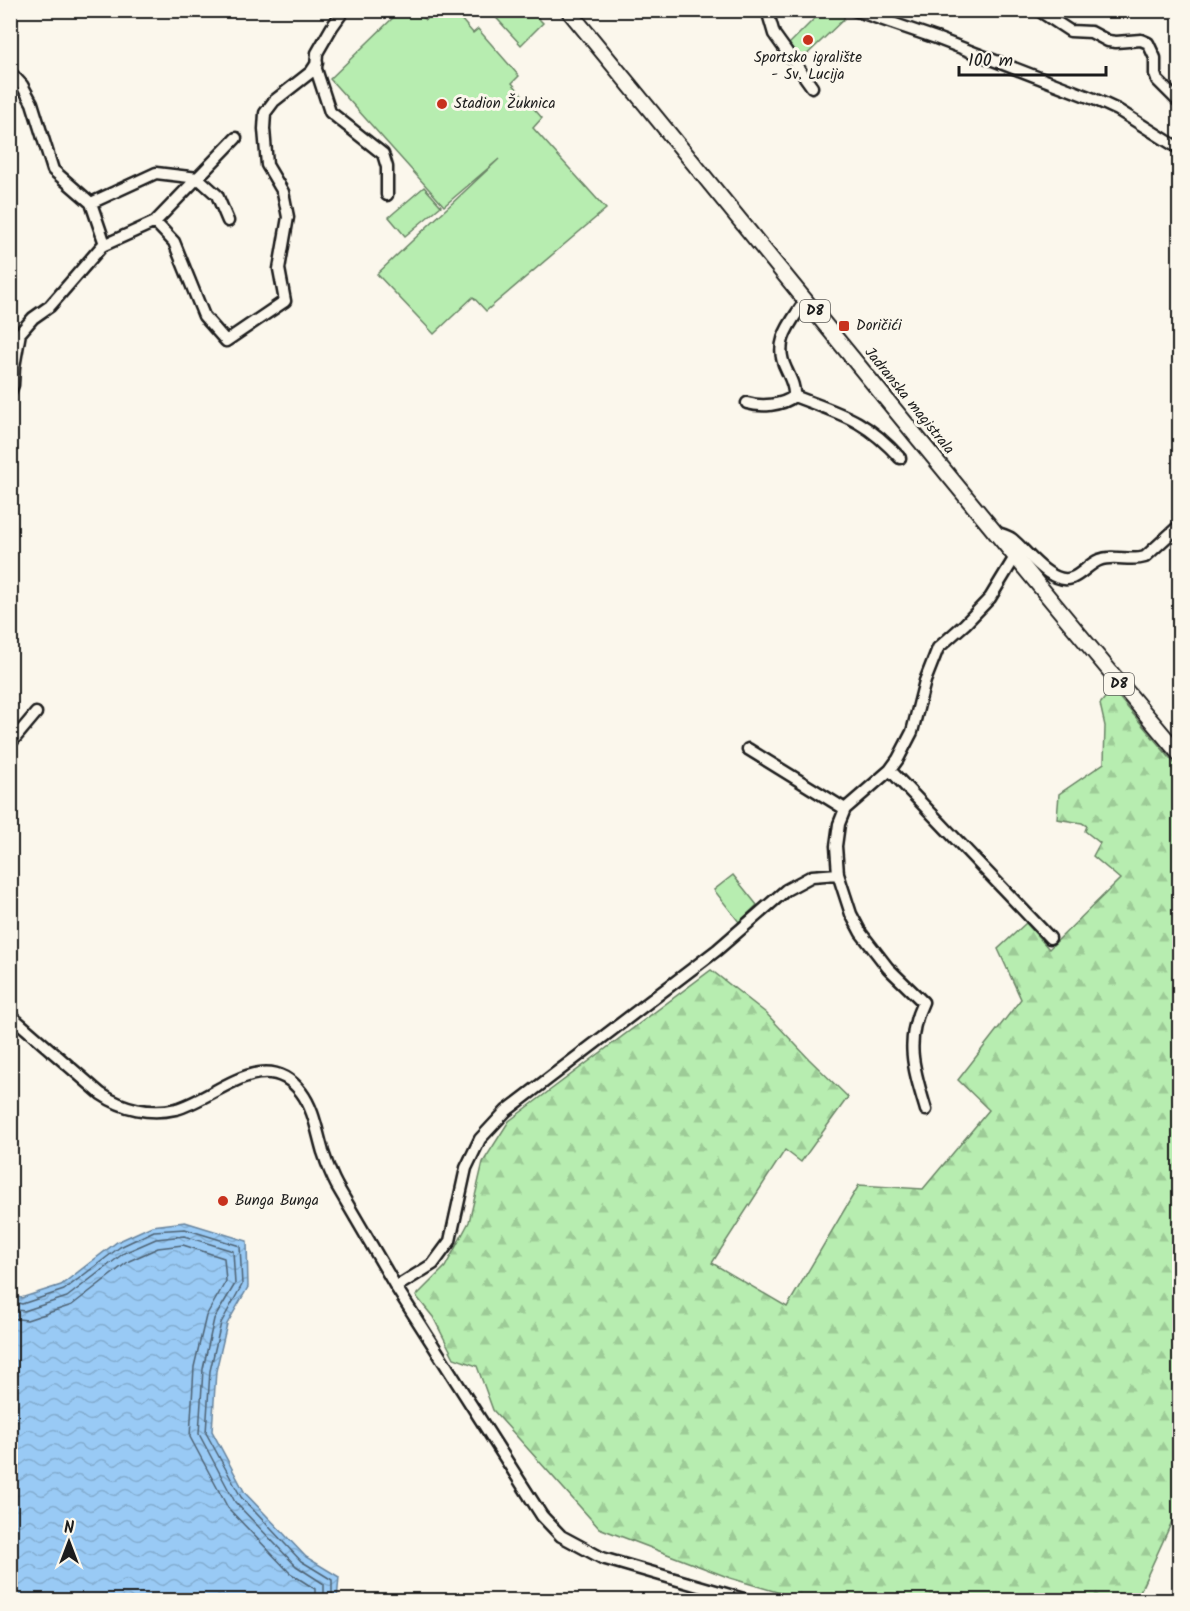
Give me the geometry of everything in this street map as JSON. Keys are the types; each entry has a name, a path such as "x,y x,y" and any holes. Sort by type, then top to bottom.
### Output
{"main road":[{"name":"Jadranska magistrala","path":"568,10 1179,755"}],"street":[{"path":"344,10 317,54 316,69 320,87 330,112 383,154 387,167 387,195"},
{"path":"767,10 774,34 812,87"},
{"path":"1038,10 1070,31 1091,32 1108,41 1141,40 1148,43 1155,58 1157,80 1179,103"},
{"path":"861,12 936,38 1094,99 1118,110 1179,149"},
{"path":"155,222 174,242 204,316 226,341 285,301 279,269 288,217 283,192 267,165 264,113 274,101 311,72 317,63"},
{"path":"10,72 22,85 32,103 53,170 91,203 105,244"},
{"path":"10,392 20,333 33,318 50,306 77,272 105,244 155,222 236,138"},
{"path":"91,203 156,174 198,178 217,195 228,221"},
{"path":"747,403 763,406 790,400 794,396 794,385 783,363 780,348 786,329 806,299"},
{"path":"794,396 854,418 882,438 900,458"},
{"path":"994,532 1010,537 1052,575 1061,580 1070,579 1099,560 1113,558 1129,560 1145,557 1179,525"},
{"path":"926,1110 913,1068 911,1049 913,1031 923,1002 899,980 861,933 851,914 838,874 836,846 839,824 845,809 890,770 912,732 925,681 938,648 990,598 1015,557"},
{"path":"10,744 36,713"},
{"path":"748,749 845,809"},
{"path":"890,770 1050,938"},
{"path":"396,1287 433,1264 450,1241 466,1168 480,1139 506,1111 717,950 786,890 812,876 838,874"},
{"path":"10,1015 101,1094 118,1104 135,1110 155,1112 183,1106 255,1073 271,1074 287,1079 305,1098 314,1119 329,1170 396,1287 542,1516 561,1536 603,1558 747,1600"}],"green space":[{"path":"400,11 417,11 425,20 436,11 454,11 473,33 478,29 519,76 512,83 542,118 533,128 606,209 486,311 473,297 434,334 377,274 499,159 444,206 330,79"},
{"path":"490,11 531,11 543,23 521,45"},
{"name":"Sportsko igralište - Sv. Lucija","path":"822,11 836,11 844,15 844,19 799,62 788,45"},
{"path":"424,187 441,206 405,236 389,217"},
{"path":"1112,689 1180,770 1180,1504 1137,1598 1135,1600 804,1600 730,1578 599,1528 493,1410 477,1366 454,1358 433,1317 416,1296 445,1267 469,1222 483,1162 509,1121 711,970 766,1013 848,1097 801,1162 785,1150 712,1263 787,1307 859,1185 923,1189 989,1110 958,1080 1021,999 998,949 1026,923 1049,949 1120,879 1093,856 1100,843 1085,831 1087,826 1057,819 1059,794 1104,763 1105,726 1100,704"},
{"path":"733,875 757,905 739,922 714,890"}],"water":[{"path":"185,1222 247,1241 248,1287 227,1324 216,1371 212,1431 245,1493 306,1557 339,1577 337,1600 11,1600 11,1295 21,1298 61,1285 117,1242 152,1226"}],"place":[{"name":"Sportsko igralište - Sv. Lucija","path":"808,40"},
{"name":"Stadion Žuknica","path":"442,104"},
{"name":"Doričići","path":"844,326"},
{"name":"Bunga Bunga","path":"223,1201"}]}
